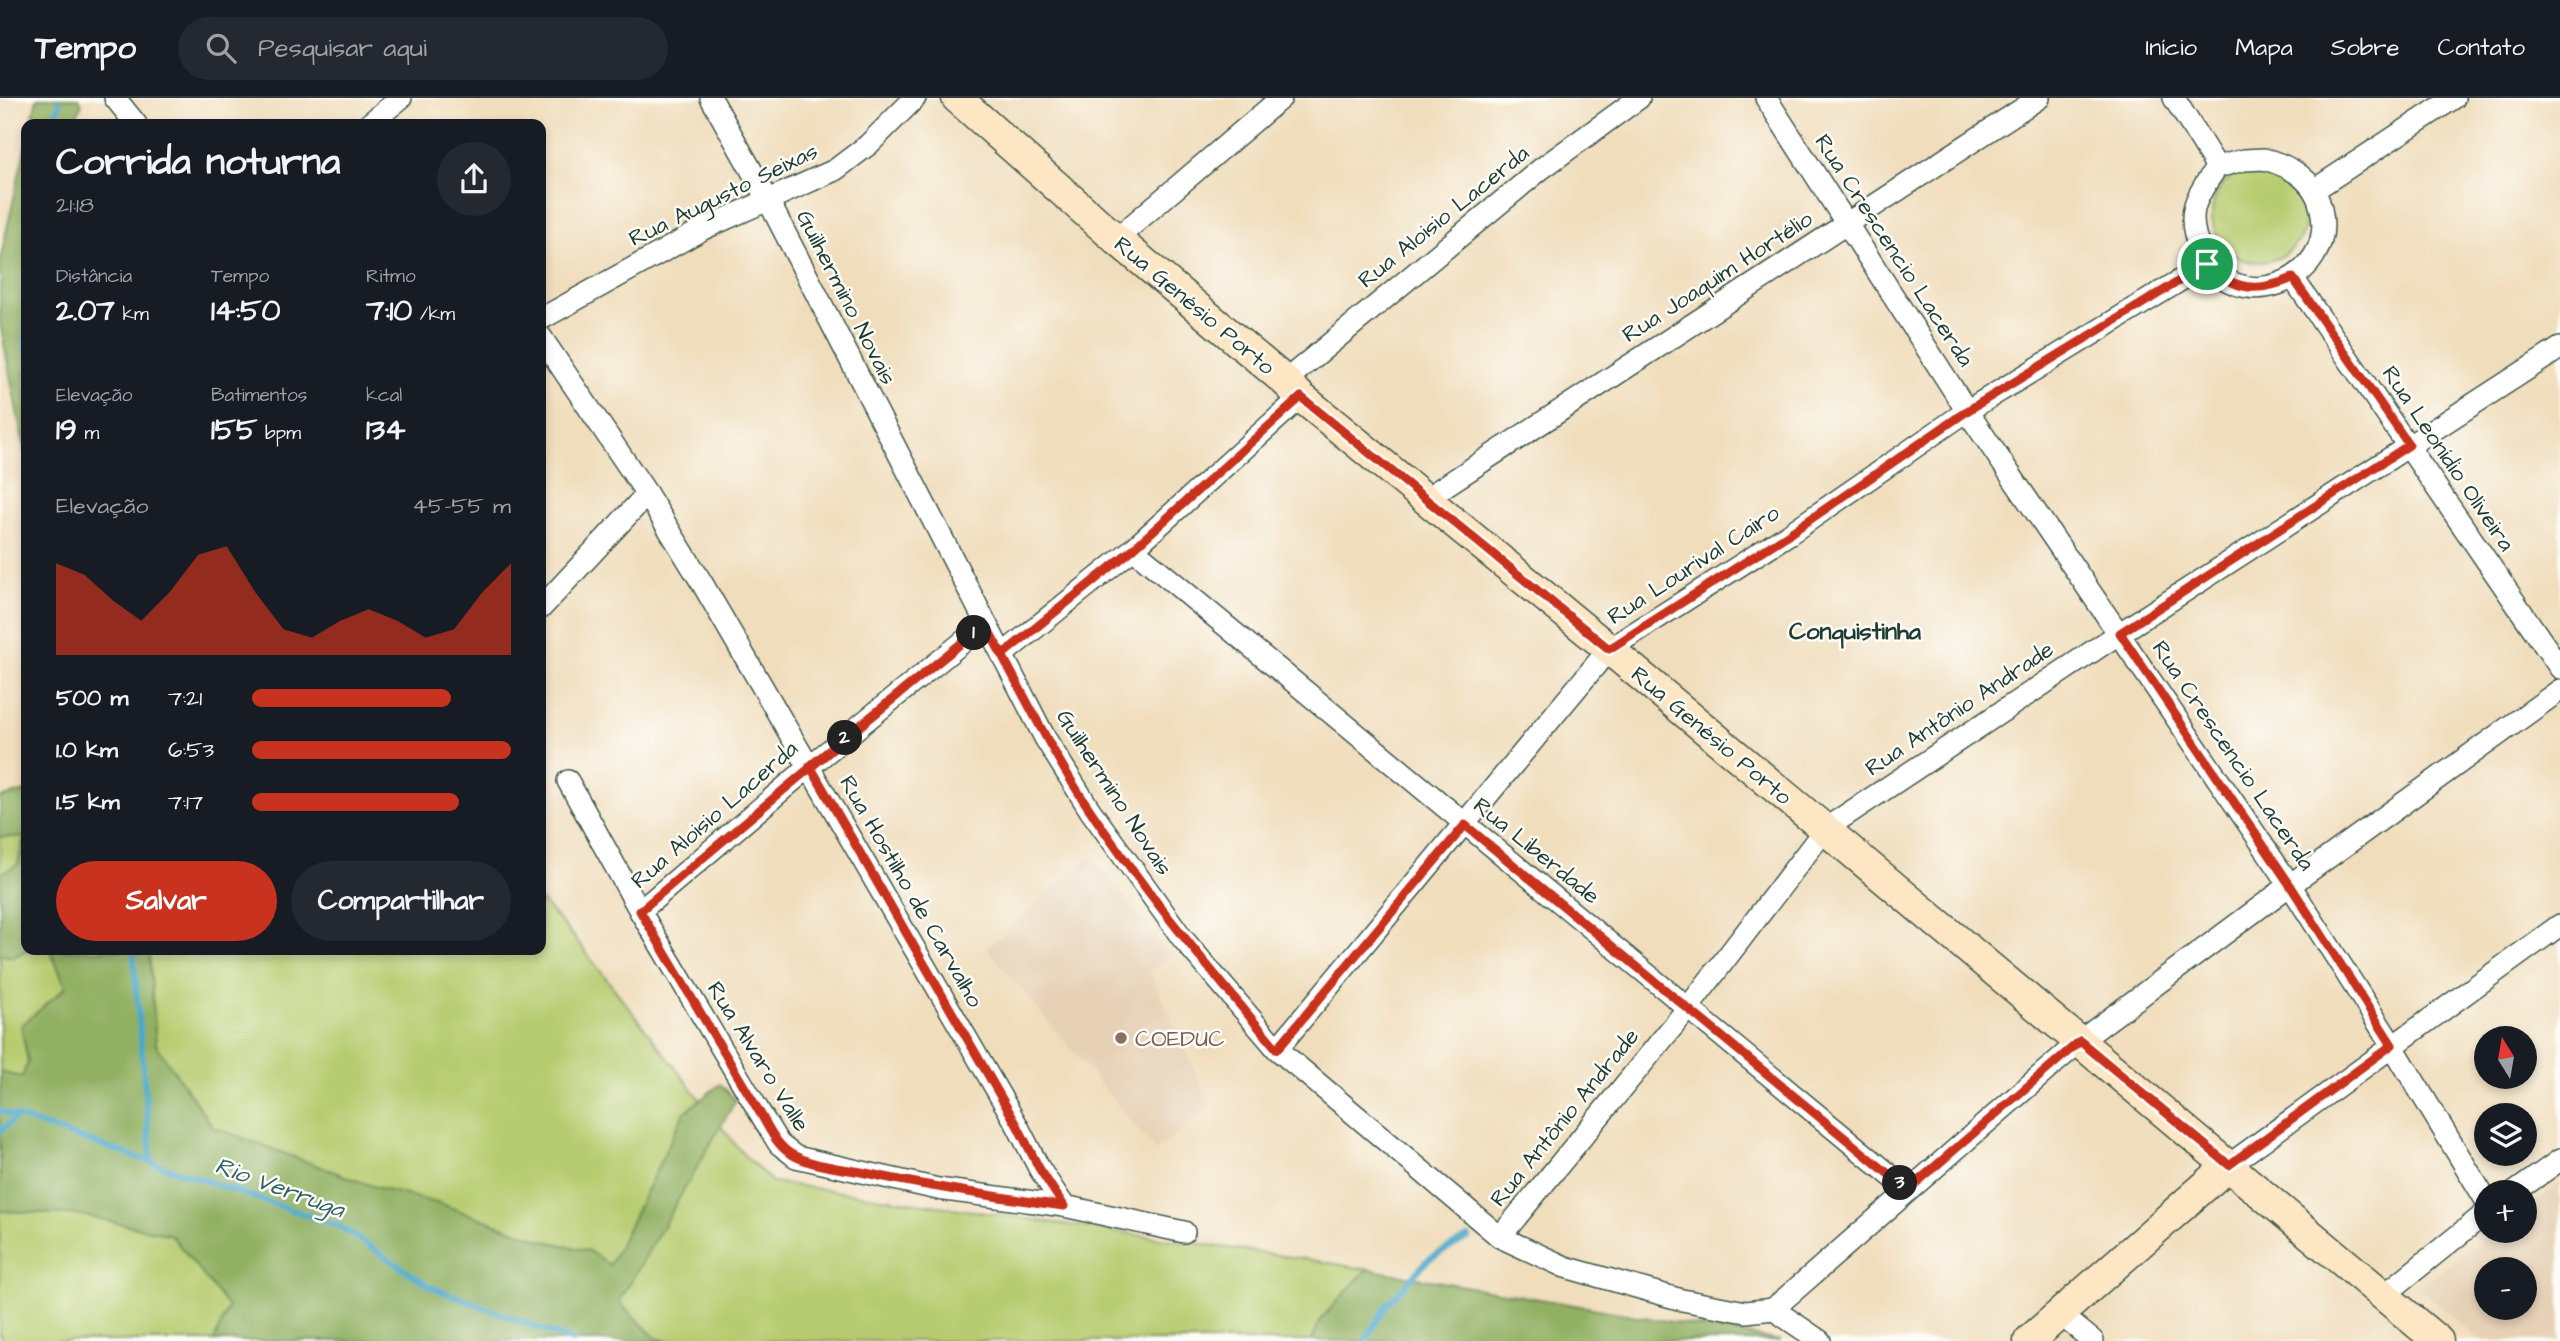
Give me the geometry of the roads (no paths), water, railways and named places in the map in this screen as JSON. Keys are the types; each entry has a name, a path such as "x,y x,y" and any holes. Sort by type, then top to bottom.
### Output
{"street":[{"path":"115,98 132,119"},
{"path":"375,119 401,98"},
{"name":"Guilhermino Novais","path":"711,98 768,200 1045,738 1090,810 1183,939 1277,1049 1500,1237 1565,1267 1682,1300 1746,1312 1773,1309"},
{"name":"Rua Augusto Seixas","path":"546,316 703,229 835,170 868,145 915,98"},
{"name":"Rua Genésio Porto","path":"957,98 1116,239 1293,389 1609,649 2438,1341"},
{"path":"1116,239 1281,98"},
{"name":"Rua Aloisio Lacerda","path":"1002,655 1133,549 1293,389 1541,169 1639,98"},
{"name":"Rua Crescencio Lacerda","path":"1766,98 1967,411 2290,885 2474,1181"},
{"name":"Rua Joaquim Hortélio","path":"1425,499 2039,98"},
{"path":"2174,98 2217,167"},
{"path":"2314,190 2454,98"},
{"path":"2264,159 2284,164 2301,174 2314,190 2321,208 2323,228 2318,248 2308,265 2293,278 2269,288 2244,287 2221,278 2207,264 2193,235 2194,209 2217,167 2244,160 2264,159"},
{"name":"Rua Lourival Cairo","path":"1277,1049 1609,649 1789,534 1967,411 2207,264"},
{"name":"Rua Leonídio Oliveira","path":"2293,278 2560,668"},
{"name":"Rua Hostilho de Carvalho","path":"546,344 647,494 810,766 1039,1168 1064,1206"},
{"name":"Rua Antônio Andrade","path":"1500,1237 1688,1008 1825,829 2120,633 2560,348"},
{"path":"546,603 647,494"},
{"name":"Rua Liberdade","path":"1133,549 1908,1190"},
{"name":"Rua Aloisio Lacerda","path":"640,911 810,766 985,624"},
{"path":"1820,1341 1773,1309 2080,1041 2560,690"},
{"name":"Rua Alvaro Valle","path":"568,781 640,911 763,1118 779,1144 788,1152 796,1157 824,1164 938,1189 1064,1206 1184,1232"},
{"path":"2029,1341 2229,1165 2560,925"},
{"path":"2532,1180 2560,1160"},
{"path":"2383,1296 2474,1222"},
{"path":"2060,1314 2093,1341"}],"waterway":[{"path":"55,119 60,102"},
{"path":"133,955 151,1161"},
{"name":"Rio Verruga","path":"0,1111 339,1226 431,1287 573,1341"},
{"path":"0,1131 17,1117"},
{"path":"1365,1341 1387,1304 1429,1259 1469,1237"}],"place":[{"name":"COEDUC","path":"1121,1038"}],"district":[{"name":"Conquistinha","path":"1855,631"}]}
